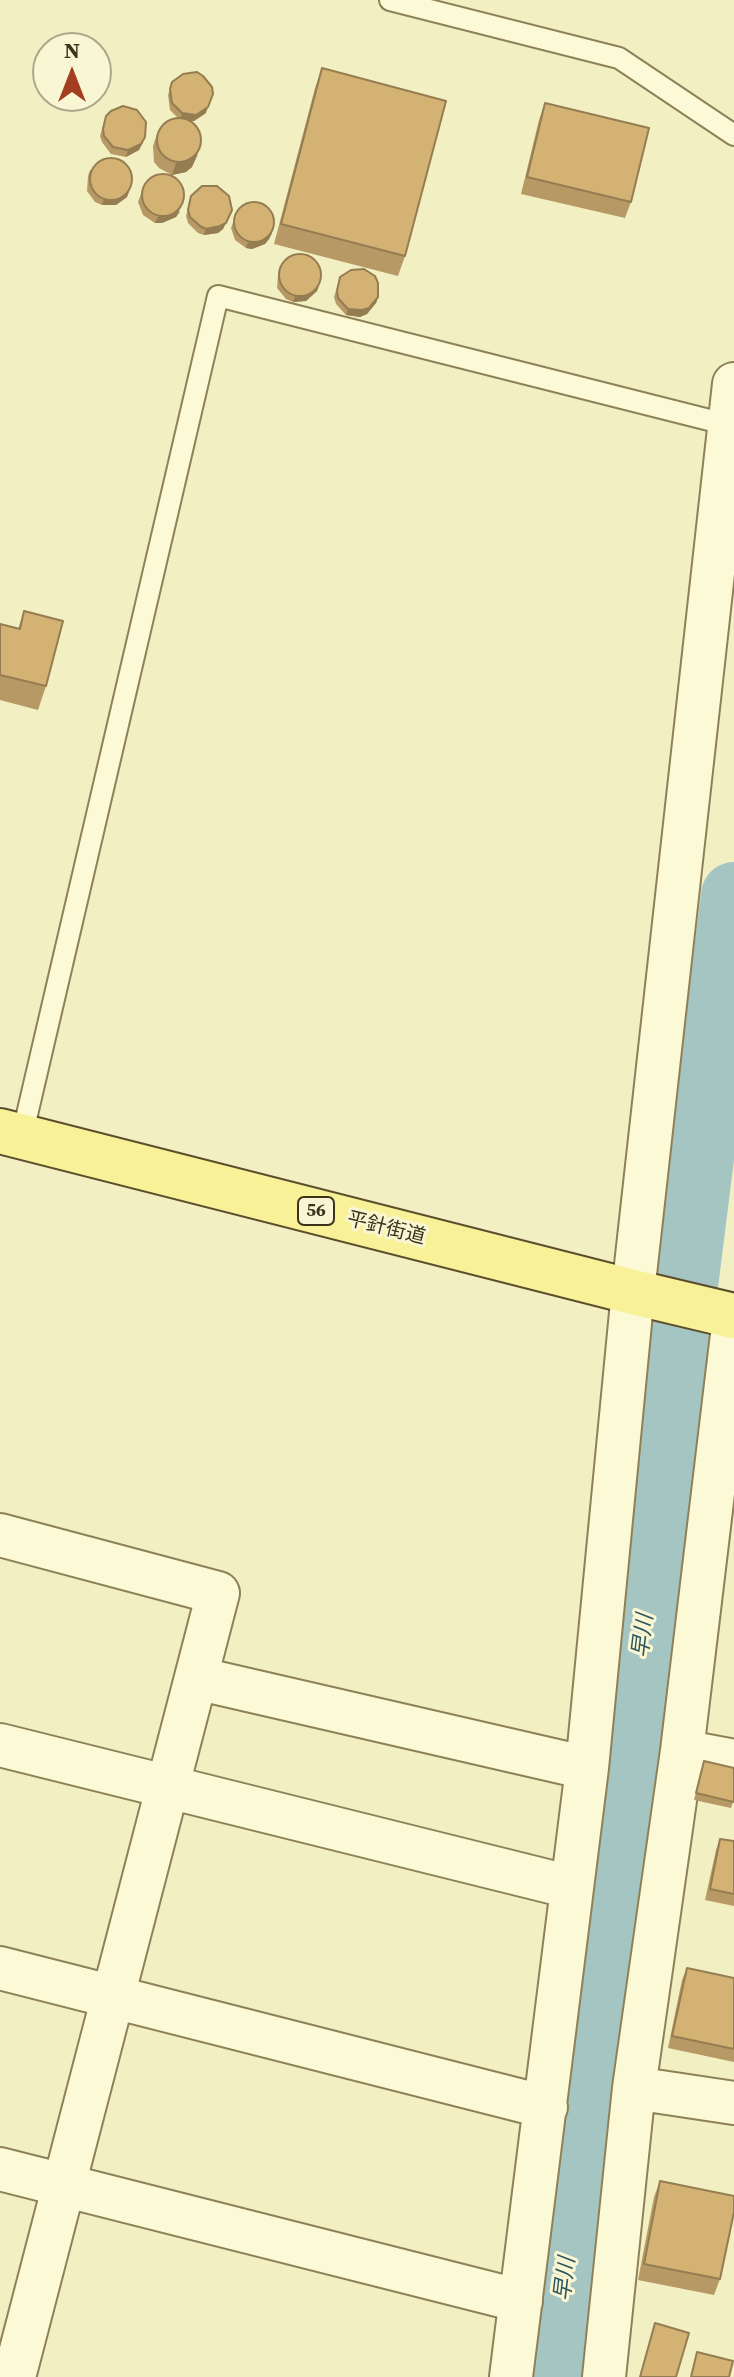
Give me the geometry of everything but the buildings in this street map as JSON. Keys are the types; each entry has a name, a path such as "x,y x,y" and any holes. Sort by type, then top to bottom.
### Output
{"main road":[{"name":"平針街道","path":"11,1134 633,1292"},
{"name":"56","path":"633,1292 734,1317"}],"street":[{"path":"511,2377 587,1768 633,1292 732,425 734,384"},
{"path":"604,2377 634,2088 682,1751 734,1317"},
{"path":"0,1535 218,1593 14,2377"},
{"path":"196,1678 587,1768"},
{"path":"0,1745 571,1887"},
{"path":"682,1751 734,1761"},
{"path":"0,1968 546,2107"},
{"path":"634,2088 734,2103"},
{"path":"0,2169 521,2301"}],"lane":[{"path":"390,0 619,58 734,135"},
{"path":"11,1134 218,296 732,425"}],"waterway":[{"name":"早川","path":"554,2377 734,895"}]}
